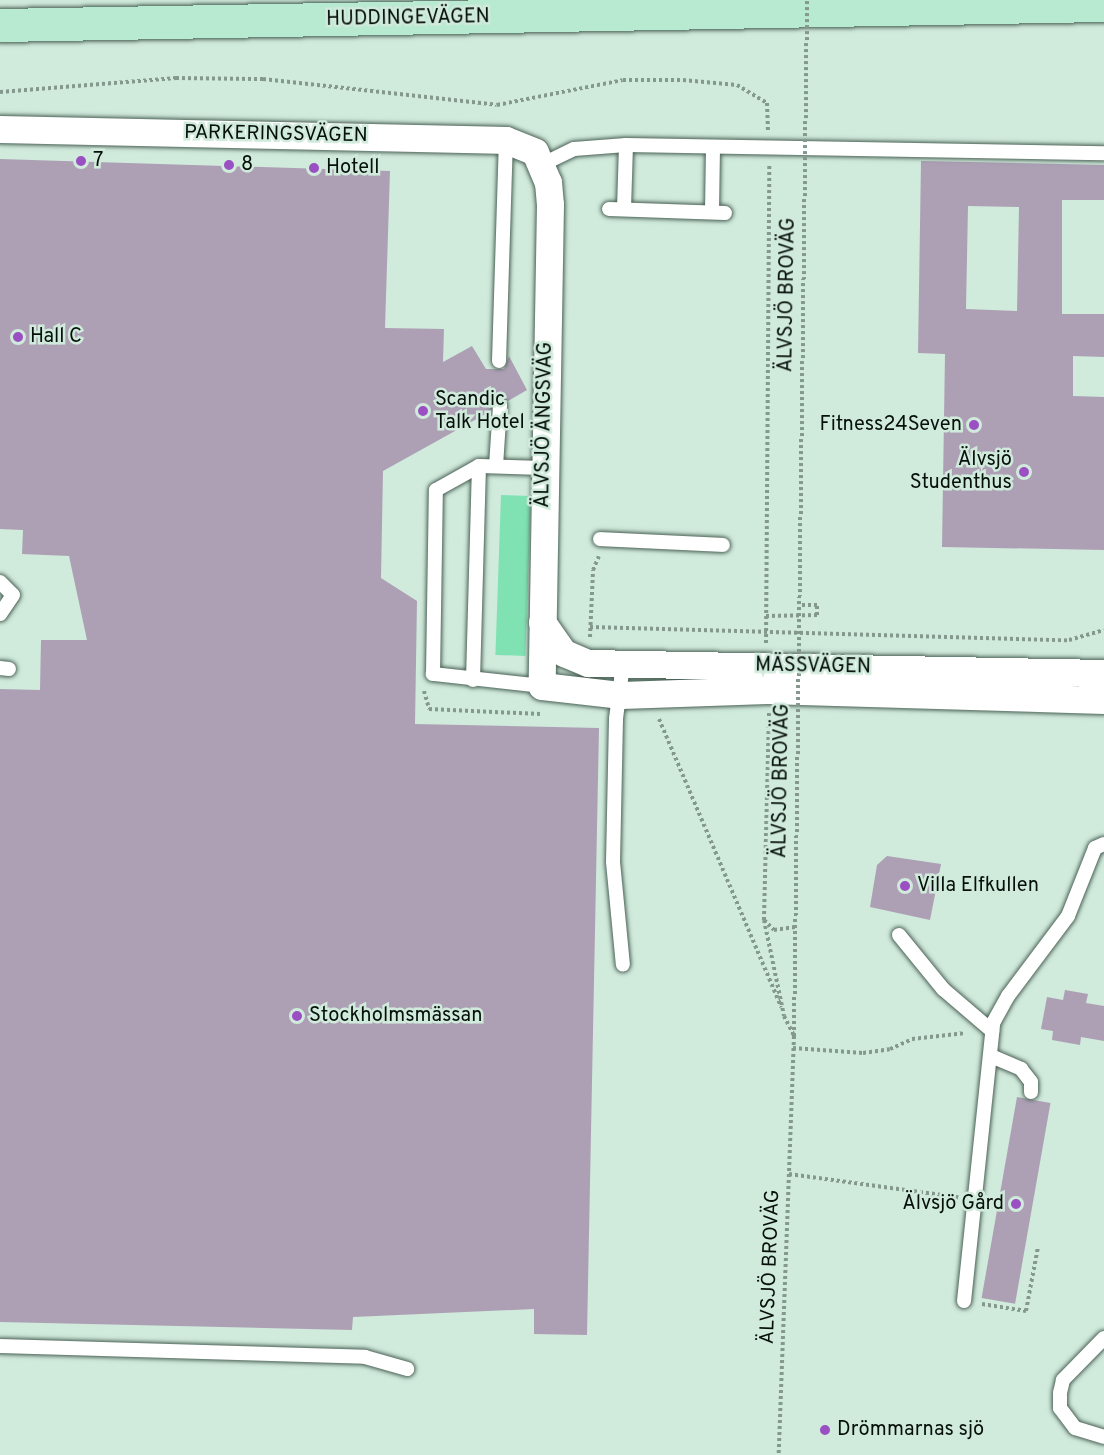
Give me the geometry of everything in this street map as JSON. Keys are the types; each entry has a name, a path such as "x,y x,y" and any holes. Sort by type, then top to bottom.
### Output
{"main road":[{"name":"HUDDINGEVÄGEN","path":"0,25 1104,5"},
{"path":"1041,7 1089,22 1104,22"}],"street":[{"name":"PARKERINGSVÄGEN","path":"0,129 506,140 535,152 543,164"},
{"name":"ÄLVSJÖ ÄNGSVÄG","path":"542,686 543,468 550,204 543,164"},
{"name":"MÄSSVÄGEN","path":"542,622 564,653 588,663 1104,673"},
{"name":"MÄSSVÄGEN","path":"542,686 621,695 767,690 1104,700"}],"lane":[{"path":"499,361 506,140"},
{"path":"624,210 626,145"},
{"path":"543,164 574,149 626,145 1104,153"},
{"path":"609,209 718,212 713,147"},
{"path":"496,466 500,405"},
{"path":"542,686 433,674 436,490 479,466 543,468"},
{"path":"473,680 479,466"},
{"path":"600,539 723,545"},
{"path":"0,582 13,596 0,614"},
{"path":"622,664 614,861 623,965"},
{"path":"964,1301 992,1030 1008,996 1068,916 1095,848 1104,844"},
{"path":"899,935 943,989 992,1030"},
{"path":"991,1056 1021,1069 1031,1082 1031,1092"},
{"path":"1104,1338 1063,1380 1060,1408 1075,1428 1104,1437"},
{"path":"0,1346 365,1357 407,1369"}],"path":[{"name":"ÄLVSJÖ BROVÄG","path":"779,1455 794,1036 807,0"},
{"path":"588,663 600,539"},
{"path":"766,616 817,615 817,605 799,605"},
{"path":"590,627 1069,640 1104,630"},
{"path":"767,690 764,921 784,1016 794,1036"},
{"path":"764,921 774,930 795,927"},
{"path":"793,1048 863,1053 890,1049 912,1039 992,1030"},
{"path":"789,1174 976,1199"},
{"path":"964,1301 1026,1311 1038,1247"}],"shaded area":[{"path":"501,495 531,496 525,656 495,655"}],"building":[{"name":"Stockholmsmässan","path":"0,159 390,171 385,328 444,329 443,362 472,346 486,369 504,369 509,356 527,390 508,401 496,397 491,411 383,471 381,578 417,601 415,724 599,728 587,1335 534,1334 534,1309 353,1317 352,1330 0,1322 0,689 40,690 41,640 87,640 69,556 22,554 23,530 0,529"},
{"path":"921,161 1104,165 1104,200 1062,200 1062,314 1104,314 1104,357 1073,356 1073,396 1104,397 1104,550 942,547 945,354 918,353","holes":["968,206 1019,207 1017,311 966,309"]},
{"name":"Villa Elfkullen","path":"887,856 941,864 930,920 870,907 877,865"},
{"path":"1065,990 1088,994 1086,1003 1104,1006 1104,1041 1081,1037 1080,1045 1052,1040 1053,1031 1041,1029 1047,997 1063,1000"},
{"path":"1017,1097 1050,1103 1015,1304 982,1298"}],"place":[{"name":"7","path":"81,161"},
{"name":"8","path":"229,165"},
{"name":"Hotell","path":"314,168"},
{"name":"Hall C","path":"18,337"},
{"name":"Scandic Talk Hotel","path":"423,411"},
{"name":"Fitness24Seven","path":"974,425"},
{"name":"Älvsjö Studenthus","path":"1024,472"},
{"name":"Villa Elfkullen","path":"905,886"},
{"name":"Stockholmsmässan","path":"297,1016"},
{"name":"Älvsjö Gård","path":"1016,1204"},
{"name":"Drömmarnas sjö","path":"825,1430"}]}
